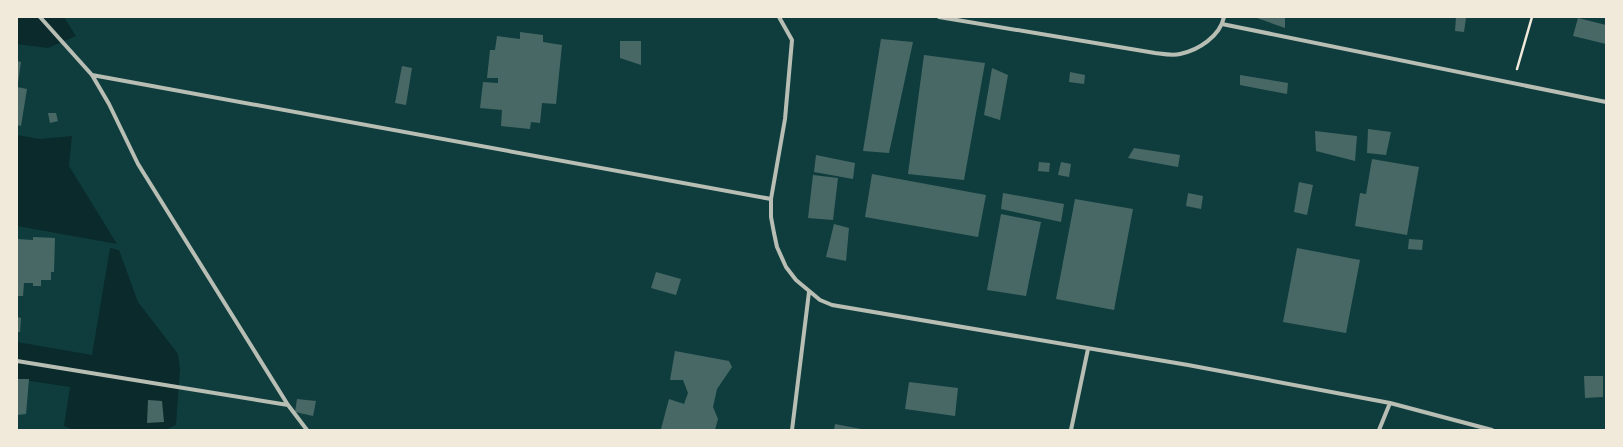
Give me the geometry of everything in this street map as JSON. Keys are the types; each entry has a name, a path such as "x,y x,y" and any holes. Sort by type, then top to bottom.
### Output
{"street":[{"path":"40,17 92,75 109,104 138,164 288,405 307,430"},
{"path":"779,17 792,40 785,119 771,199 771,217 777,247 786,267 796,280 820,300 832,305 1188,365 1390,403 1492,430"},
{"path":"939,17 1155,53 1180,54 1204,45 1222,24 1224,17"},
{"path":"1222,24 1606,102"},
{"path":"92,75 771,199"},
{"path":"792,430 809,292"},
{"path":"1071,430 1088,349"},
{"path":"17,361 288,405"},
{"path":"1379,430 1390,403"}],"path":[{"path":"1513,83 1532,17"}],"water":[{"path":"17,17 64,17 76,36 48,48 17,44"},
{"path":"17,135 40,139 72,136 69,166 117,244 17,226"},
{"path":"110,248 119,250 138,302 178,354 180,369 176,425 165,430 73,430 64,426 70,387 17,379 17,342 92,355"}],"building":[{"path":"1285,17 1285,28 1257,18"},
{"path":"1456,17 1466,18 1464,32 1455,31"},
{"path":"1578,18 1606,25 1606,44 1573,36"},
{"path":"520,32 543,35 543,42 562,45 556,104 542,103 540,123 531,122 530,129 501,126 502,110 480,108 483,82 498,83 498,78 487,78 490,50 495,50 497,36 520,39"},
{"path":"881,39 913,42 889,153 863,151"},
{"path":"620,41 641,41 641,65 620,58"},
{"path":"924,55 985,63 964,180 908,174"},
{"path":"17,61 21,62 18,83 17,83"},
{"path":"402,66 412,68 406,105 395,103"},
{"path":"992,68 1008,75 1000,120 984,115"},
{"path":"1070,72 1085,75 1084,84 1069,82"},
{"path":"1240,75 1288,83 1287,94 1240,85"},
{"path":"17,87 27,89 21,126 17,125"},
{"path":"48,113 56,113 58,121 50,123"},
{"path":"1368,129 1391,132 1386,155 1367,153"},
{"path":"1315,131 1357,136 1355,161 1316,151"},
{"path":"1134,148 1180,155 1178,167 1128,158"},
{"path":"816,155 855,163 853,179 814,172"},
{"path":"1372,159 1419,167 1407,235 1355,226 1360,193 1366,194"},
{"path":"1039,162 1050,163 1049,172 1038,171"},
{"path":"1061,162 1071,164 1069,177 1058,175"},
{"path":"872,174 986,195 978,237 865,217"},
{"path":"813,175 838,178 833,220 808,218"},
{"path":"1299,182 1313,185 1307,215 1294,212"},
{"path":"1003,193 1064,204 1061,222 1001,209"},
{"path":"1188,193 1203,196 1201,209 1186,206"},
{"path":"1075,199 1133,209 1114,310 1056,299"},
{"path":"1001,214 1041,222 1026,296 987,290"},
{"path":"834,224 849,228 846,261 826,257"},
{"path":"33,237 55,238 54,272 51,272 51,280 41,280 41,286 33,286 33,283 24,283 23,296 17,296 17,239 33,240"},
{"path":"1409,239 1423,240 1422,250 1408,249"},
{"path":"1297,248 1360,260 1346,333 1283,322"},
{"path":"656,272 681,279 676,295 651,288"},
{"path":"17,317 21,318 20,332 17,332"},
{"path":"675,351 729,361 732,367 717,389 713,407 718,419 715,430 661,429 669,399 684,404 688,393 683,380 670,380"},
{"path":"1584,376 1603,376 1603,397 1585,398"},
{"path":"17,379 29,379 26,414 17,415"},
{"path":"909,382 958,388 955,416 905,409"},
{"path":"297,399 316,401 313,416 295,412"},
{"path":"148,400 162,401 164,422 147,423"},
{"path":"835,424 861,429 861,430 834,430"}]}
